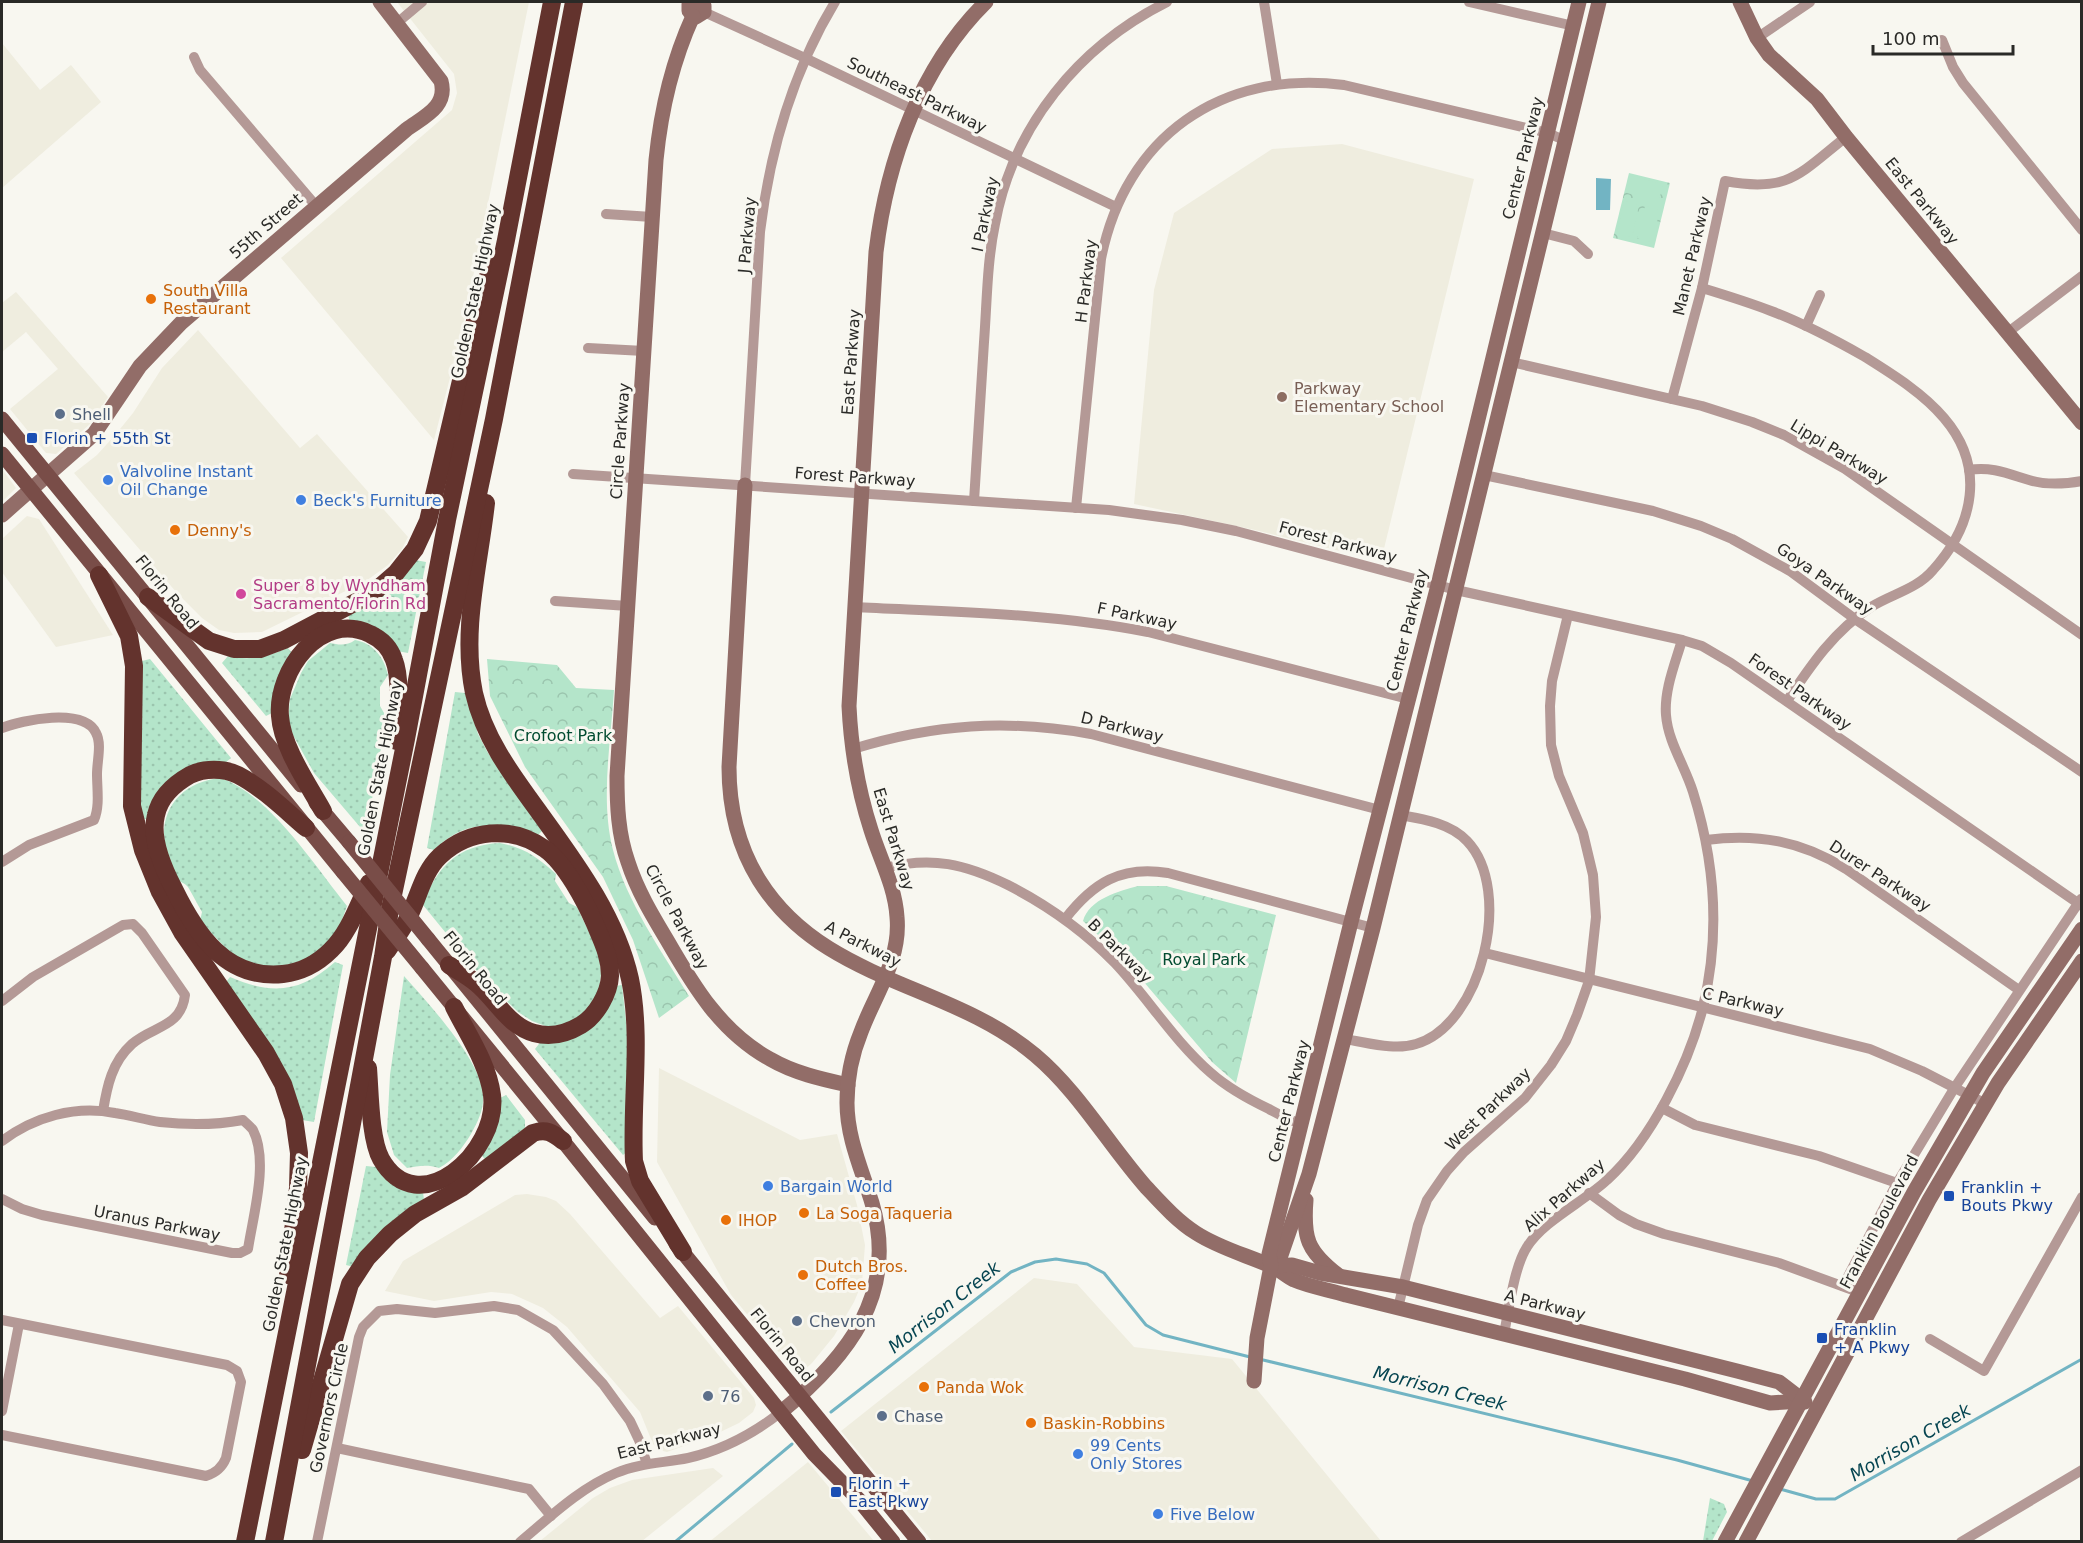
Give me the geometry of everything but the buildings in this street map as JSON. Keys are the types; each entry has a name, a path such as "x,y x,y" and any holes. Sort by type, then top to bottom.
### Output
{"highway":[{"name":"Golden State Highway","path":"245,1542 552,2"},
{"path":"275,1542 390,909 494,419 574,2"},
{"path":"148,597 209,641 234,649 260,649 284,640 373,593 396,573 415,549 428,521 483,287 506,240"},
{"path":"494,419 483,532 470,623 469,649 475,694 490,739 506,767 585,877 617,939 630,978 634,1014 634,1161 640,1180 683,1252"},
{"path":"99,575 129,636 134,666 132,806 143,850 160,892 182,932 266,1053 283,1084 294,1118 299,1153 298,1188 272,1409"},
{"path":"323,811 285,739 280,716 281,691 290,669 304,650 322,635 341,628 361,630 379,638 393,657 398,672 396,790"},
{"path":"306,828 253,784 236,774 216,769 196,772 178,782 164,796 156,815 154,835 166,874 184,910 208,944 225,960 246,971 269,975 292,973 314,964 332,949 346,930 382,854"},
{"path":"383,957 408,918 425,877 439,857 457,843 479,834 502,832 525,838 546,849 562,866 593,918 608,955 610,978 603,999 591,1019 571,1032 546,1035 532,1033 520,1027 476,983 449,965"},
{"path":"366,1044 375,1142 381,1159 398,1177 410,1183 438,1182 461,1168 478,1148 490,1121 493,1098 488,1075 454,1007"},
{"path":"275,1542 350,1284 367,1258 390,1234 415,1214 461,1188 533,1132 542,1130 552,1132 563,1141"}],"main road":[{"name":"Florin Road","path":"2,419 919,1542"},
{"path":"2,454 563,1141 814,1454 859,1500 893,1542"}],"street":[{"path":"380,2 397,22 422,2"},
{"name":"J Parkway","path":"746,485 760,232 765,196 780,124 805,57 835,2"},
{"name":"East Parkway","path":"520,1542 598,1482 616,1473 647,1464 686,1459 727,1446 756,1430 781,1412 820,1378 849,1344 867,1313 877,1280 879,1261 877,1226 872,1201 853,1147 848,1115 851,1064 861,1031 891,966 896,943 897,917 891,884 863,802 853,749 849,706 876,252 879,222 893,164 914,110 928,81 952,43 986,2"},
{"name":"I Parkway","path":"974,501 991,243 1000,201 1015,158 1041,111 1075,69 1107,39 1134,20 1167,2"},
{"path":"1264,2 1277,84"},
{"path":"1469,2 1574,26"},
{"name":"Center Parkway","path":"1254,1381 1257,1338 1271,1266 1269,1254 1351,922 1438,585 1579,2"},
{"name":"Center Parkway","path":"1271,1266 1281,1255 1309,1174 1373,928 1599,2"},
{"name":"East Parkway","path":"1740,2 1757,38 1777,63 1817,99 2082,423"},
{"path":"1757,38 1810,2"},
{"name":"Southeast Parkway","path":"694,6 1116,207"},
{"name":"Circle Parkway","path":"694,6 665,94 658,138 617,803 627,861 637,887 693,986 706,1004 729,1030 769,1059 791,1070 848,1085"},
{"name":"55th Street","path":"2,515 94,434 140,366 164,340 440,103 444,92 441,81 397,22"},
{"path":"1942,39 1953,67 1963,83 2082,230"},
{"path":"194,57 200,70 317,207"},
{"name":"H Parkway","path":"1076,508 1101,259 1106,238 1116,207 1135,172 1148,155 1178,126 1214,103 1255,88 1301,82 1344,86 1548,133 1566,141"},
{"name":"Manet Parkway","path":"1672,399 1702,288 1725,181 1765,186 1785,182 1802,172 1846,136"},
{"path":"606,214 652,217"},
{"path":"1543,233 1574,241 1588,254"},
{"path":"2007,333 2082,276"},
{"path":"1702,288 1771,311 1806,326 1878,366 1930,404 1944,418 1955,434 1969,470 1971,487 1967,515 1953,543 1935,568 1918,583 1872,607 1855,619 1826,646 1786,701"},
{"path":"1806,326 1820,295"},
{"path":"588,348 644,351"},
{"name":"Lippi Parkway","path":"1511,362 1702,406 1752,422 1815,451 1953,543 2082,635"},
{"path":"1969,470 1989,468 2041,482 2082,481"},
{"name":"Forest Parkway","path":"573,474 1076,508 1182,520 1236,531 1456,590 1682,640 1711,651 2080,903"},
{"name":"Goya Parkway","path":"1484,475 1653,511 1701,526 1752,549 1790,571 1855,619 2082,772"},
{"name":"A Parkway","path":"746,485 729,767 731,800 738,832 754,872 794,923 838,955 993,1026 1035,1055 1071,1092 1145,1185 1179,1220 1216,1244 1271,1266 1295,1280 1398,1308 1685,1379 1770,1403 1802,1401"},
{"path":"555,601 628,606"},
{"name":"F Parkway","path":"854,607 1044,616 1109,624 1408,699"},
{"name":"West Parkway","path":"1398,1308 1416,1231 1427,1200 1464,1152 1525,1098 1551,1065 1578,1015 1589,981 1596,917 1593,875 1583,833 1559,776 1551,744 1550,694 1568,615"},
{"name":"Alix Parkway","path":"1504,1334 1520,1265 1527,1247 1540,1232 1607,1180 1625,1161 1662,1108 1686,1058 1702,1008 1712,951 1710,870 1706,840 1691,786 1670,735 1666,716 1667,696 1682,640"},
{"path":"2,728 24,721 51,718 85,721 97,734 99,744 98,810 94,820 29,845 2,862"},
{"name":"D Parkway","path":"853,749 908,734 969,725 1010,724 1061,728 1380,810"},
{"path":"1344,1039 1406,1046 1435,1035 1464,1002 1485,953 1490,918 1489,896 1483,868 1473,849 1467,841 1450,828 1400,815"},
{"name":"Durer Parkway","path":"1706,840 1738,837 1776,840 1801,846 1824,856 2019,990"},
{"name":"B Parkway","path":"885,868 927,862 963,867 1022,892 1065,919 1113,961 1212,1074 1250,1100 1291,1121 1302,1124"},
{"path":"1065,919 1086,894 1104,881 1124,873 1147,871 1168,873 1373,928"},
{"path":"1843,1286 1897,1183 1955,1087 2080,903"},
{"path":"2,1001 33,977 123,925 133,924 142,933 185,995 184,1004 169,1024 133,1042 120,1058 107,1086 103,1111 78,1111 55,1115 31,1123 2,1141"},
{"name":"Franklin Boulevard","path":"1725,1542 1914,1192 1983,1073 2082,929"},
{"name":"C Parkway","path":"1485,953 1589,981 1870,1049 1955,1087 1986,1104"},
{"name":"Franklin Boulevard","path":"1746,1542 1929,1200 1998,1083 2082,961"},
{"path":"1662,1108 1695,1125 1819,1156 1897,1183"},
{"name":"Uranus Parkway","path":"2,1199 22,1209 42,1215 232,1253 240,1253 248,1249 259,1165 258,1144 252,1129 243,1120 229,1123 184,1124 160,1122 103,1111"},
{"path":"1309,1174 1304,1224 1307,1239 1321,1262 1338,1275"},
{"path":"1589,1193 1636,1224 1664,1234 1770,1260 1861,1293"},
{"path":"1930,1339 1984,1371 2082,1197"},
{"name":"A Parkway","path":"1271,1266 1292,1265 1320,1273 1403,1287 1779,1382 1802,1401 1818,1407"},
{"name":"Governors Circle","path":"317,1542 359,1337 363,1327 380,1311 397,1309 435,1313 495,1306 518,1310 545,1324 561,1337 603,1384 630,1421 647,1464"},
{"path":"2,1320 227,1365 237,1371 241,1382 226,1458 223,1466 214,1474 206,1476 2,1435"},
{"path":"2,1411 19,1324"},
{"path":"337,1448 529,1489 551,1516"},
{"path":"1960,1542 2082,1470"}],"shaded area":[{"path":"397,2 529,2 462,331 434,440 281,258 452,110 457,93 454,74"},
{"path":"2,43 40,90 71,65 101,102 2,188"},
{"name":"Parkway Elementary School","path":"1342,144 1474,179 1381,561 1255,530 1134,504 1154,290 1174,213 1272,149"},
{"path":"16,292 108,397 90,424 56,454 46,453 10,409 58,369 26,332 2,352 2,303"},
{"path":"198,330 300,448 317,434 408,537 402,549 388,565 366,581 262,632 234,633 219,630 202,618 177,593 74,473 97,455 116,434 133,413 162,368"},
{"path":"2,469 16,488 2,502"},
{"path":"27,516 39,519 113,635 56,647 2,572 2,539"},
{"path":"659,1068 800,1140 837,1134 857,1205 865,1245 862,1283 854,1302 834,1336 802,1372 792,1368 731,1295 657,1162"},
{"path":"527,1194 556,1201 570,1214 660,1318 678,1306 754,1398 756,1405 753,1412 739,1423 712,1436 667,1452 659,1450 653,1444 640,1412 567,1327 543,1308 512,1294 491,1292 434,1301 385,1291 403,1261 515,1195"},
{"path":"1034,1278 1077,1284 1134,1347 1232,1359 1381,1541 932,1541 841,1431"},
{"path":"808,1462 874,1541 709,1542"},
{"path":"713,1468 723,1476 642,1541 540,1541 593,1498 610,1488 632,1480"}],"green space":[{"path":"1629,173 1670,183 1654,248 1613,238"},
{"path":"1632,176 1663,184 1659,201 1627,193"},
{"path":"1624,201 1639,205 1632,237 1617,233"},
{"path":"1645,206 1660,210 1652,242 1637,238"},
{"path":"415,560 426,562 408,653 397,651 350,624 348,614"},
{"path":"355,640 367,644 377,652 384,662 388,675 380,687 380,706 384,713 382,742 366,834 314,773 288,721 290,699 308,661 330,643 343,644"},
{"path":"288,648 292,653 274,712 266,716 222,663 228,656 258,657"},
{"path":"150,659 231,758 225,763 205,764 151,819 142,819 139,798 142,661"},
{"name":"Crofoot Park","path":"487,659 557,665 576,688 614,690 607,791 609,831 613,850 636,907 689,996 659,1018 633,940 603,877 525,767 490,696"},
{"path":"455,692 465,693 478,734 488,753 542,831 538,835 509,828 483,826 459,832 434,850 427,848"},
{"path":"221,778 239,787 274,816 306,852 347,906 339,928 316,956 275,969 236,959 200,921 202,912 188,887 176,877 165,846 166,817 180,795 205,781"},
{"path":"500,843 530,854 556,874 555,881 569,903 577,907 599,953 601,974 599,991 590,1007 578,1018 566,1024 548,1027 518,1012 481,976 423,905 442,869 451,861 472,848"},
{"name":"Royal Park","path":"1138,886 1166,886 1276,915 1236,1083 1212,1062 1126,961 1083,921 1086,913 1098,902 1114,893"},
{"path":"335,962 343,965 314,1122 302,1120 226,982 230,977 259,987 285,988 310,980"},
{"path":"404,976 464,1049 480,1081 483,1095 481,1111 471,1134 453,1158 439,1168 419,1166 407,1168 394,1155 387,1132 390,1075"},
{"path":"622,985 627,1030 629,1150 623,1155 535,1049 542,1040 557,1041 615,986"},
{"path":"506,1095 525,1120 525,1128 486,1160 482,1156 493,1135 500,1098"},
{"path":"366,1166 376,1167 386,1179 423,1192 424,1200 354,1267 346,1265"},
{"path":"1710,1498 1724,1504 1727,1512 1712,1541 1703,1541"}],"water":[{"path":"1596,178 1611,179 1610,210 1596,210"}],"waterway":[{"name":"Morrison Creek","path":"831,1412 1011,1272 1035,1262 1056,1259 1087,1264 1104,1273 1146,1325 1163,1335 1250,1357"},
{"name":"Morrison Creek","path":"1259,1359 1677,1460 1753,1481"},
{"name":"Morrison Creek","path":"1780,1489 1816,1499 1835,1499 2082,1359"},
{"name":"Morrison Creek","path":"675,1542 792,1444"}],"place":[{"name":"South Villa Restaurant","path":"151,299"},
{"name":"Parkway Elementary School","path":"1282,397"},
{"name":"Shell","path":"60,414"},
{"name":"Florin + 55th St","path":"32,438"},
{"name":"Valvoline Instant Oil Change","path":"108,480"},
{"name":"Beck's Furniture","path":"301,500"},
{"name":"Denny's","path":"175,530"},
{"name":"Super 8 by Wyndham Sacramento/Florin Rd","path":"241,594"},
{"name":"Bargain World","path":"768,1186"},
{"name":"Franklin + Bouts Pkwy","path":"1949,1196"},
{"name":"La Soga Taqueria","path":"804,1213"},
{"name":"IHOP","path":"726,1220"},
{"name":"Dutch Bros. Coffee","path":"803,1275"},
{"name":"Chevron","path":"797,1321"},
{"name":"Franklin + A Pkwy","path":"1822,1338"},
{"name":"Panda Wok","path":"924,1387"},
{"name":"76","path":"708,1396"},
{"name":"Chase","path":"882,1416"},
{"name":"Baskin-Robbins","path":"1031,1423"},
{"name":"99 Cents Only Stores","path":"1078,1454"},
{"name":"Florin + East Pkwy","path":"836,1492"},
{"name":"Five Below","path":"1158,1514"}]}
